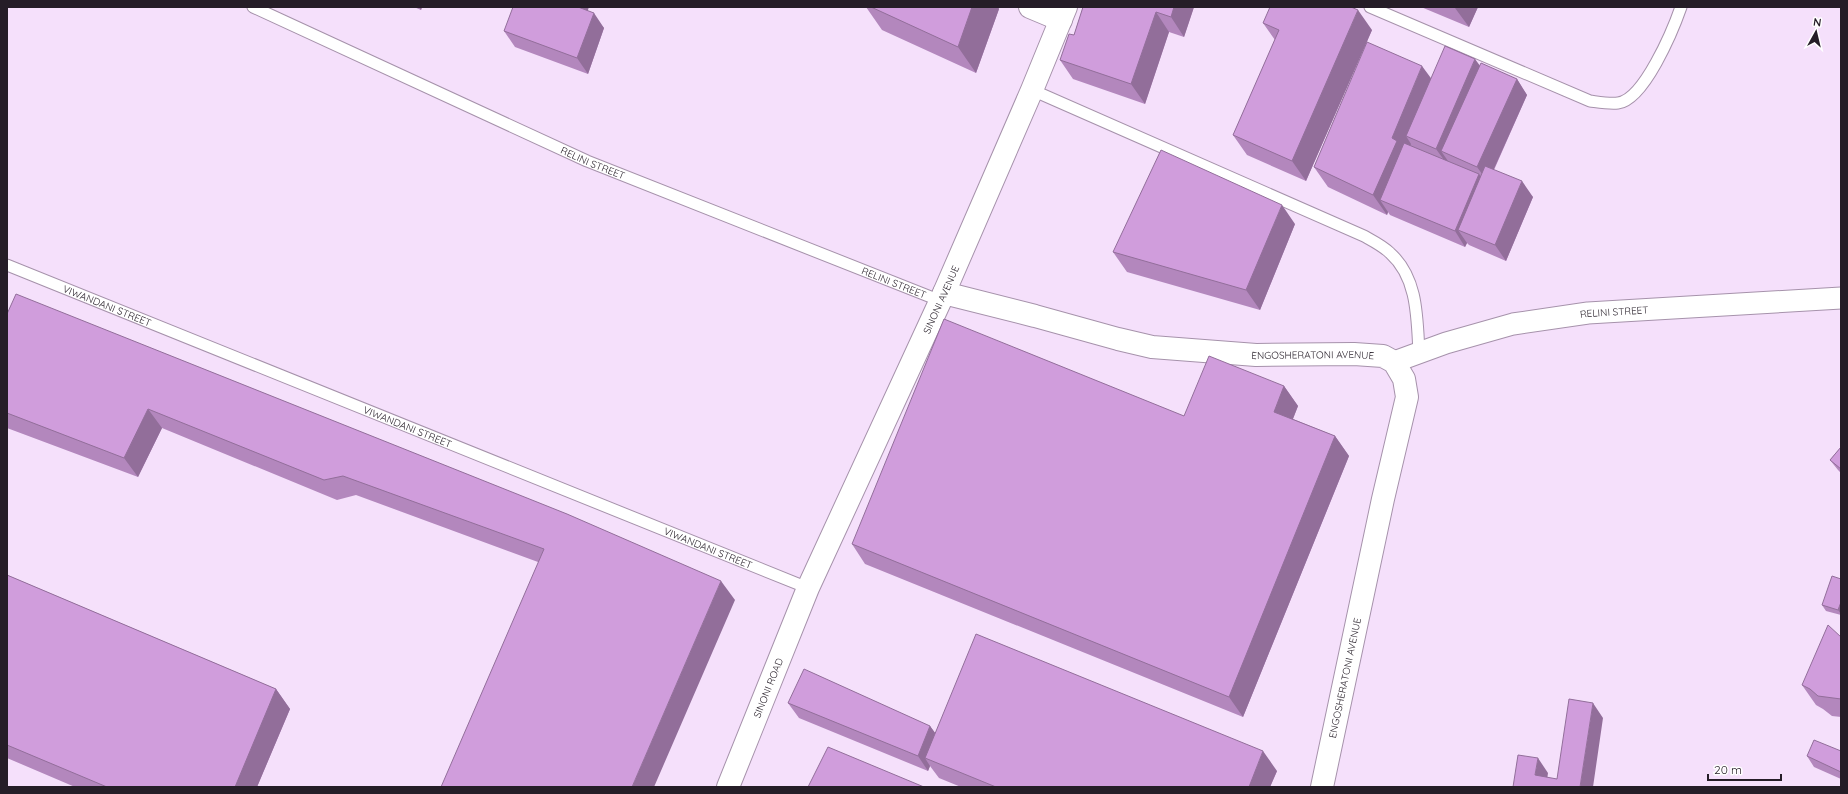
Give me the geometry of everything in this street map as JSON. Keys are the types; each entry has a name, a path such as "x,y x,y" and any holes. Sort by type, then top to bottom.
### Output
{"street":[{"path":"1030,7 1063,14"},
{"name":"SINONI AVENUE","path":"808,588 942,297 1032,90 1063,14"},
{"name":"ENGOSHERATONI AVENUE","path":"942,297 1034,316 1118,340 1152,347 1256,355 1354,354 1383,356 1394,362 1404,379 1407,397 1383,498 1322,787"},
{"name":"RELINI STREET","path":"1394,362 1446,343 1514,324 1588,313 1841,298"},
{"name":"SINONI ROAD","path":"728,787 808,588"}],"lane":[{"name":"RELINI STREET","path":"253,7 588,161 942,297"},
{"path":"1370,7 1590,101 1619,103 1638,91 1658,60 1681,7"},
{"path":"1032,90 1364,236 1390,252 1401,265 1416,299 1419,353"},
{"name":"VIWANDANI STREET","path":"7,265 808,588"}],"building":[{"path":"513,7 578,7 594,13 577,58 504,31"},
{"path":"871,7 972,7 958,47"},
{"path":"1083,7 1174,7 1171,17 1156,12 1131,84 1060,60 1069,34 1074,35"},
{"path":"1270,7 1351,7 1358,10 1292,161 1233,135 1279,30 1263,23"},
{"path":"1367,42 1422,66 1392,138 1397,141 1373,195 1314,167"},
{"path":"1445,46 1475,59 1436,149 1406,136"},
{"path":"1481,63 1517,79 1477,167 1441,151"},
{"path":"1404,143 1479,174 1455,231 1380,200"},
{"path":"1161,150 1282,205 1246,290 1113,252"},
{"path":"1485,166 1522,181 1495,245 1458,230"},
{"path":"16,294 567,514 721,581 632,787 441,787 544,549 343,476 324,480 148,409 124,458 7,413 7,314"},
{"path":"944,319 1184,416 1209,356 1284,386 1274,412 1335,436 1229,697 852,544"},
{"path":"1841,447 1841,469 1830,460"},
{"path":"7,575 276,689 235,787 107,787 7,745"},
{"path":"1832,576 1841,579 1841,602 1838,610 1822,605"},
{"path":"1828,625 1841,637 1841,699 1818,696 1810,689 1802,685"},
{"path":"976,634 1263,751 1249,787 996,787 925,758"},
{"path":"804,669 930,726 918,756 788,703"},
{"path":"1569,699 1593,703 1580,787 1513,787 1518,755 1538,758 1535,775 1557,779"},
{"path":"1814,740 1841,751 1841,772 1807,756"},
{"path":"828,747 924,787 808,787"}]}
